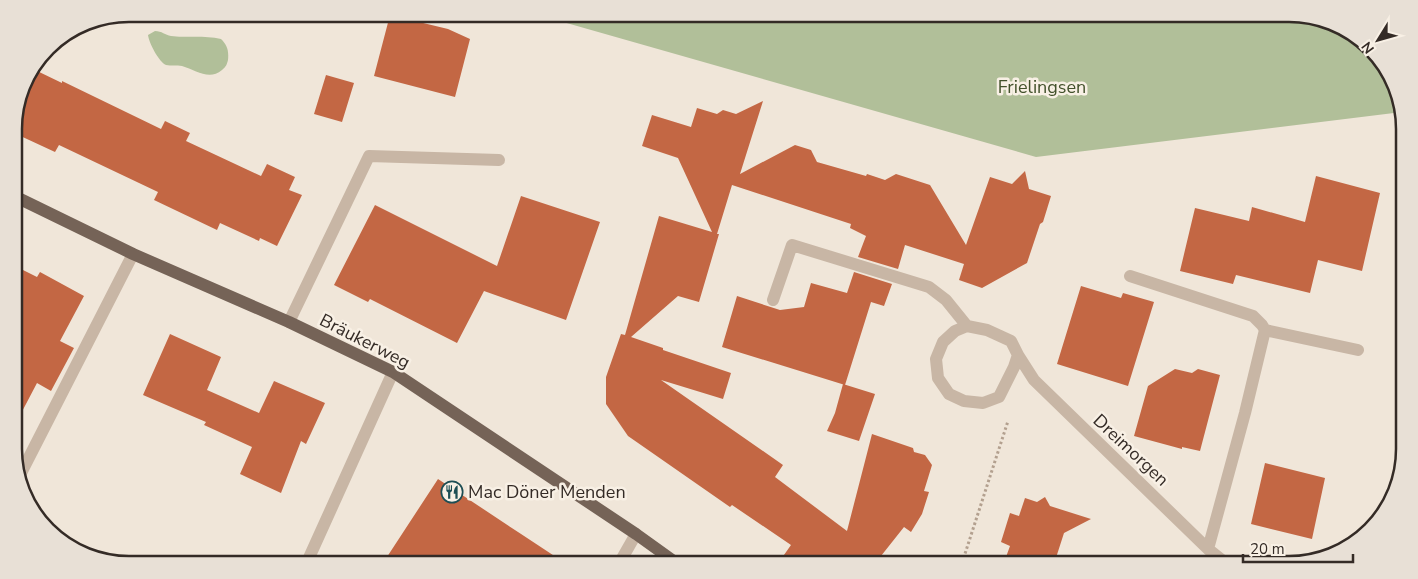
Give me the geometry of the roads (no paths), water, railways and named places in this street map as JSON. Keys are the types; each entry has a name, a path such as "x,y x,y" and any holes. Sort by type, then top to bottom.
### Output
{"main road":[{"name":"Bräukerweg","path":"23,200 133,254 289,322 393,372 667,556"}],"street":[{"path":"289,322 369,156 499,160"},
{"path":"773,300 792,245 929,287 946,300 967,326 955,331 943,342 936,359 938,378 949,394 964,401 983,402 999,397 1018,355"},
{"path":"24,467 133,254"},
{"path":"1130,276 1254,316 1265,330 1358,350"},
{"name":"Dreimorgen","path":"967,326 987,330 1011,341 1039,386 1217,556"},
{"path":"1208,549 1245,413 1265,330"},
{"path":"310,556 393,372"},
{"path":"623,556 636,534"}],"place":[{"name":"Mac Döner Menden","path":"452,492"}],"park label":[{"name":"Frielingsen","path":"1042,87"}]}
